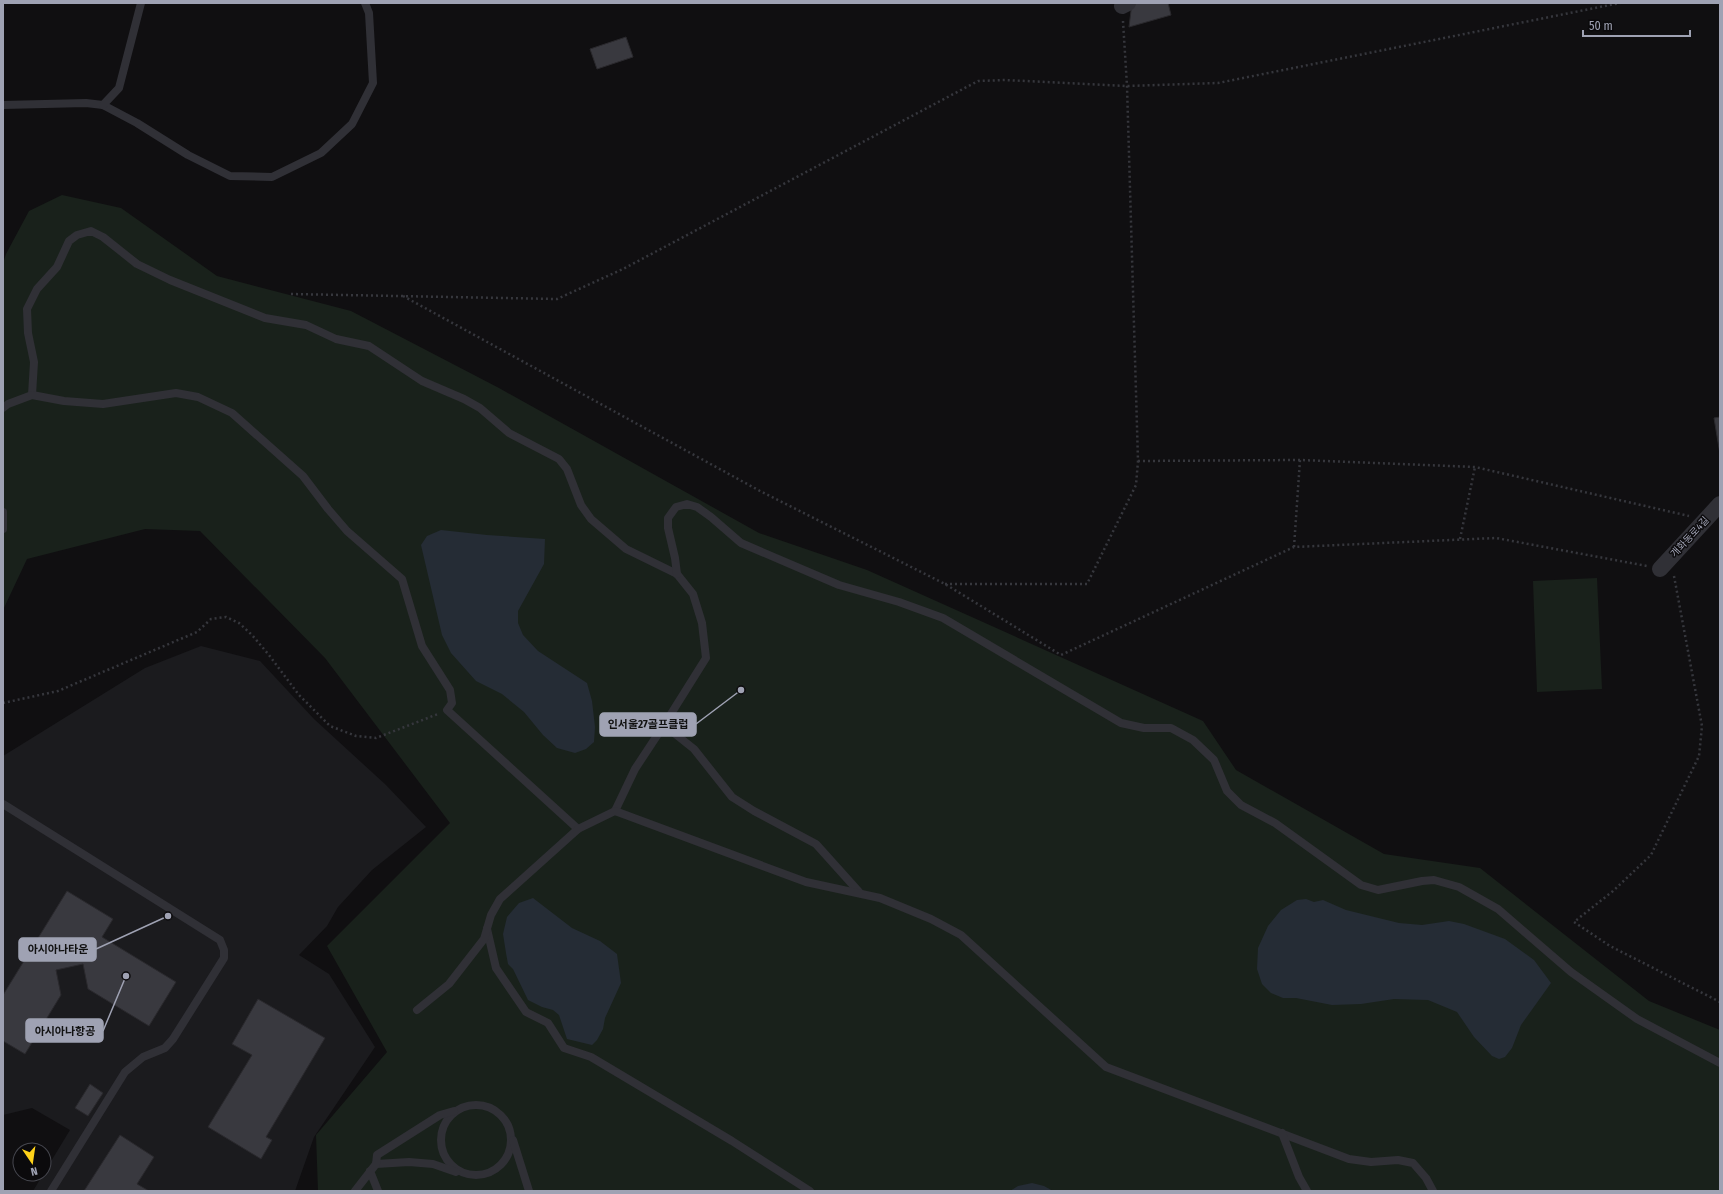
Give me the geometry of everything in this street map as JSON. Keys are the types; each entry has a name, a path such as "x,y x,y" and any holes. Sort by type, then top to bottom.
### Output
{"street":[{"name":"개화동로4길","path":"1660,568 1720,504"}],"lane":[{"path":"103,105 119,88 140,3"},
{"path":"3,105 86,103 103,105 137,123 188,154 230,176 272,177 322,153 352,124 373,83 369,13 365,3"},
{"path":"32,395 34,362 28,333 27,309 37,289 57,267 69,241 77,234 91,231 103,237 136,264 170,280 265,318 306,325 336,339 369,346 422,381 464,399 480,408 509,433 559,459 567,469 581,505 591,519 626,549 677,574 693,594 702,622 706,658 635,768 615,811 578,829 500,899 491,915 484,940 449,984 417,1010"},
{"path":"3,408 8,404 32,395 64,401 103,404 176,393 198,397 232,413 303,476 347,531 402,580 422,646 450,690 452,702 447,710 578,829"},
{"path":"677,574 668,528 668,518 676,507 686,504 697,507 711,517 740,543 839,585 899,602 943,618 1121,723 1144,728 1171,728 1193,740 1214,760 1227,791 1241,805 1275,823 1361,885 1378,890 1434,880 1459,887 1498,909 1571,972 1637,1019 1720,1063"},
{"path":"3,512 3,529"},
{"path":"664,725 694,749 732,797 754,811 816,844 860,893"},
{"path":"3,804 220,940 224,950 224,958 173,1039 165,1048 143,1056 126,1072 51,1191"},
{"path":"615,811 806,882 880,898 931,919 961,935 1106,1067 1349,1158 1371,1162 1398,1160 1413,1163 1426,1178 1433,1191"},
{"path":"487,928 496,968 526,1012 548,1023 564,1048 591,1057 732,1141 810,1191"},
{"path":"355,1191 376,1164 377,1155 440,1115 468,1106 480,1105 492,1108 501,1115 508,1125 529,1191"},
{"path":"458,1110 449,1117 443,1127 440,1144 446,1160 453,1168 464,1174"},
{"path":"1282,1133 1299,1177 1307,1191"},
{"path":"376,1164 409,1162 433,1164 464,1174 475,1176 487,1174 498,1169 506,1160 511,1149 512,1137"},
{"path":"370,1171 378,1191"}],"path":[{"path":"291,294 557,299 623,269 978,81 1005,80 1127,86 1218,82 1620,3"},
{"path":"945,584 1087,584 1136,485 1138,461 1125,4"},
{"path":"403,296 760,491 945,584 1061,655 1294,547 1496,538 1660,568 1673,572 1702,726 1699,756 1651,856 1613,891 1574,922 1610,946 1720,1002"},
{"path":"1138,461 1300,460 1475,467 1705,520"},
{"path":"1294,547 1300,460"},
{"path":"1460,539 1475,467"},
{"path":"3,703 58,691 197,632 211,619 226,617 239,623 252,635 299,695 330,726 356,736 376,738 447,710"}],"shaded area":[{"path":"62,195 121,208 217,276 351,311 499,388 759,533 867,570 1203,721 1236,770 1384,854 1480,868 1649,1001 1720,1030 1720,1191 318,1191 316,1135 387,1052 327,946 450,823 325,658 200,531 145,529 27,559 3,610 3,263 6,254 29,211"},
{"path":"441,530 545,539 544,564 518,611 518,623 523,635 538,651 587,683 592,701 595,727 594,742 586,749 575,753 557,748 543,735 524,712 502,694 476,681 451,653 442,635 421,545 427,536"},
{"path":"1597,578 1602,689 1537,692 1533,581"},
{"path":"201,646 260,661 314,719 386,785 426,827 372,870 338,907 327,926 299,955 329,974 375,1047 314,1137 295,1191 33,1191 38,1182 52,1182 52,1160 70,1130 32,1108 3,1115 3,756 145,668"},
{"path":"533,898 572,928 600,941 617,954 621,983 605,1018 603,1029 597,1040 592,1045 567,1039 559,1015 553,1010 542,1007 528,1000 513,969 508,964 503,934 507,917 519,903"},
{"path":"1306,899 1314,902 1323,900 1346,910 1399,923 1422,925 1449,921 1464,924 1505,939 1534,960 1551,983 1521,1025 1512,1048 1505,1057 1499,1059 1492,1056 1474,1037 1457,1012 1428,1000 1394,999 1361,1004 1332,1005 1296,998 1283,998 1271,993 1262,984 1257,969 1258,948 1268,926 1281,910 1297,900"},
{"path":"1032,1183 1044,1186 1053,1191 1010,1191 1018,1186"}],"building":[{"path":"1132,3 1168,3 1171,15 1129,27"},
{"path":"626,37 633,57 597,69 590,49"},
{"path":"1720,417 1720,454 1714,418"},
{"path":"67,891 113,919 102,937 176,982 149,1026 88,989 83,964 56,970 61,995 25,1054 3,1041 3,995"},
{"path":"258,999 325,1038 266,1137 272,1140 261,1159 208,1127 252,1055 232,1044"},
{"path":"90,1084 103,1093 88,1116 75,1108"},
{"path":"120,1135 154,1157 137,1184 149,1191 84,1191"}],"place":[{"name":"인서울27골프클럽","path":"741,690"},
{"name":"아시아나타운","path":"168,916"},
{"name":"아시아나항공","path":"126,976"}]}
